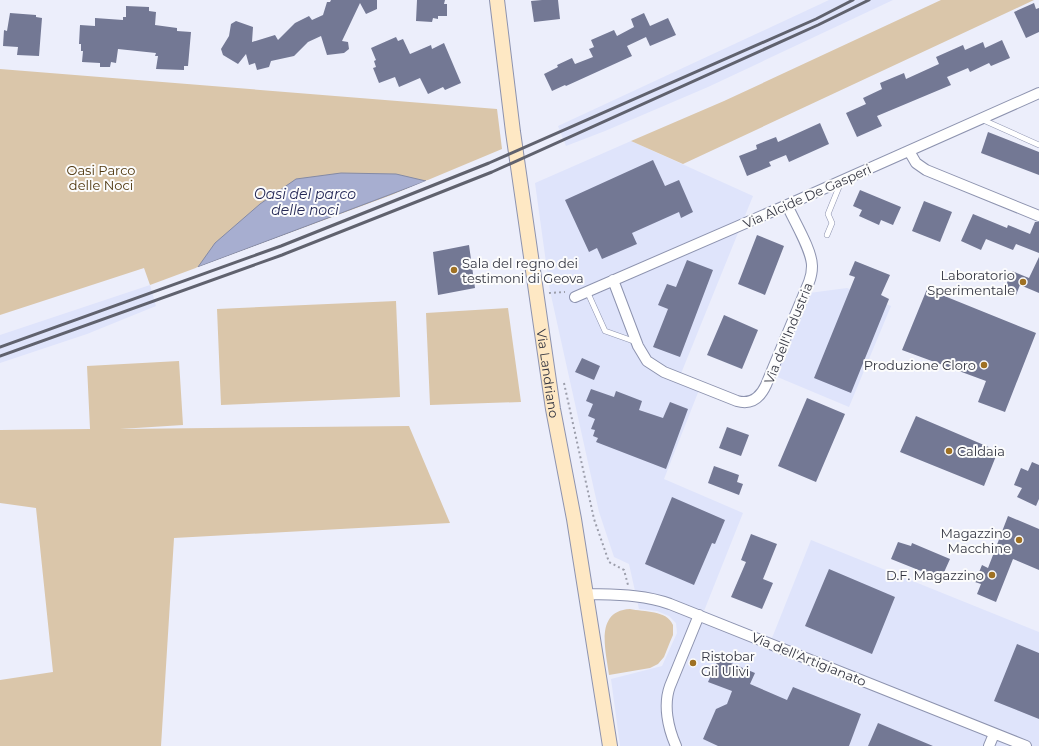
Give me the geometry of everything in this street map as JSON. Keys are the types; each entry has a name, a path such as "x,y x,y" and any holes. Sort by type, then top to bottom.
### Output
{"street":[{"name":"Via Landriano","path":"497,0 513,132 553,409 574,519 610,746"},
{"name":"Via Alcide De Gasperi","path":"575,296 842,181 1039,93"},
{"path":"909,151 916,162 926,170 1039,216"},
{"name":"Via dell'Industria","path":"613,280 636,342 640,351 648,361 664,372 741,402 753,401 758,398 766,386 812,272 810,254 787,205"},
{"name":"Via dell'Artigianato","path":"586,594 631,596 661,601 1026,746"},
{"path":"676,746 667,714 667,696 699,615"},
{"path":"989,746 994,734"}],"lane":[{"path":"980,119 1039,145"},
{"path":"827,235 832,223 828,214 842,181"},
{"path":"587,291 606,331 636,342"}],"path":[{"path":"542,293 568,292 575,296"},
{"path":"563,378 594,519 609,562 624,570 631,596"}],"shaded area":[{"path":"829,0 893,0 708,87 566,146 558,126"},
{"path":"631,141 753,196 678,381 699,390 664,479 743,513 704,611 772,638 811,540 1039,632 1039,746 620,746 611,679 662,666 677,633 676,623 669,616 657,611 639,609 629,564 614,557 599,512 550,291 535,183"},
{"path":"150,285 156,306 87,334 0,363 0,335"},
{"path":"847,288 891,306 849,407 775,376 809,293"}],"green space":[{"path":"941,0 1034,0 683,164 631,141 724,101"},
{"name":"Oasi Parco delle Noci","path":"0,69 497,109 502,149 392,195 150,285 144,268 0,315"},
{"path":"396,301 400,397 221,405 217,309"},
{"path":"508,308 521,402 430,405 426,313"},
{"path":"179,361 183,425 120,429 409,426 450,523 174,538 161,746 0,746 0,680 53,672 36,508 0,503 0,430 90,429 87,366"},
{"path":"630,609 654,612 666,617 673,625 673,635 664,657 658,664 650,668 609,675 605,644 607,624 611,617 619,611"}],"water":[{"name":"Oasi del parco delle noci","path":"341,173 396,174 426,181 198,267 215,243 260,204 296,179"}],"pier":[{"path":"428,180 427,183 271,243 198,269 196,268 392,195"}],"building":[{"path":"331,0 377,0 377,9 366,14 360,3 342,41 348,42 349,49 344,53 327,55 321,36 308,42 294,56 271,61 269,67 257,70 255,63 249,65 246,54 238,64 223,55 221,49 229,36 231,24 236,21 253,27 252,42 275,35 278,40 295,23 309,16 312,20 323,15 327,2 330,2"},
{"path":"417,0 445,0 444,4 447,4 447,16 438,16 438,19 433,18 432,22 416,21"},
{"path":"558,0 560,19 534,22 531,1"},
{"path":"1034,3 1036,9 1039,8 1039,32 1026,38 1014,12"},
{"path":"126,6 149,7 149,11 156,12 155,25 177,28 177,31 191,32 188,66 184,66 184,70 156,69 158,56 155,56 156,53 118,49 116,63 111,62 110,67 100,67 100,63 82,62 83,51 81,51 81,44 79,44 80,25 95,26 95,18 123,20 123,17 126,17"},
{"path":"10,13 36,15 36,17 42,18 39,56 17,55 18,47 3,46 4,30 7,31"},
{"path":"644,13 650,26 668,18 676,35 650,46 646,37 627,46 632,56 552,91 544,74 558,67 557,65 572,58 575,64 593,57 589,49 594,47 591,40 614,30 617,36 634,27 631,19"},
{"path":"396,37 398,41 403,39 410,54 431,45 432,49 444,43 461,83 445,90 443,87 428,94 420,78 399,87 395,77 379,83 373,68 376,67 374,61 376,60 371,48"},
{"path":"1002,40 1010,58 991,66 989,63 970,72 968,68 947,77 951,85 877,116 882,126 857,137 846,113 866,104 863,98 882,89 880,83 904,73 906,79 939,64 936,57 963,45 965,50 983,42 985,48"},
{"path":"820,123 829,144 789,162 786,155 769,162 771,166 747,176 739,156 757,149 756,145 776,137 778,142"},
{"path":"988,132 1039,152 1039,175 981,153"},
{"path":"653,160 665,186 679,180 693,212 681,218 679,212 632,233 637,244 602,259 597,248 589,252 565,200"},
{"path":"860,190 901,207 893,225 881,220 879,225 859,216 862,210 853,206"},
{"path":"924,201 952,212 940,242 912,231"},
{"path":"973,214 1007,228 1008,225 1030,234 1035,222 1039,222 1039,253 1016,244 1013,250 986,239 981,250 961,241"},
{"path":"757,235 784,246 765,295 738,284"},
{"name":"Sala del regno dei testimoni di Geova","path":"469,245 475,288 438,295 433,252"},
{"name":"Laboratorio Sperimentale","path":"1039,257 1039,293 1020,285 1016,295 1004,290 1012,271 1029,278"},
{"path":"687,260 713,270 680,357 653,347 668,309 658,305 667,284 676,287"},
{"path":"855,261 890,275 881,295 889,299 851,393 814,378 855,277 849,275"},
{"name":"Produzione Cloro","path":"927,289 1036,333 1005,412 978,402 986,381 902,350"},
{"path":"724,315 758,330 742,369 707,355"},
{"path":"582,358 600,366 594,380 575,372"},
{"path":"591,389 614,397 616,391 642,401 639,410 663,418 670,402 688,409 666,469 596,442 598,438 593,436 595,430 591,429 595,419 588,416 593,404 586,401"},
{"path":"807,398 845,414 816,482 778,466"},
{"name":"Caldaia","path":"916,416 998,451 984,486 900,452"},
{"path":"727,427 749,435 741,456 719,448"},
{"path":"1032,462 1039,465 1039,499 1036,506 1017,497 1022,488 1014,485 1021,468 1028,471"},
{"path":"714,466 739,475 737,482 743,484 739,495 708,483"},
{"path":"672,497 725,520 715,544 712,543 694,585 645,564"},
{"name":"Magazzino Macchine","path":"1008,516 1039,529 1039,570 1013,559 996,602 977,594 981,584 975,582 982,565 988,568"},
{"path":"751,534 777,544 763,579 773,583 762,609 731,597 746,562 741,560"},
{"path":"898,542 911,546 912,543 950,559 941,579 891,559"},
{"path":"829,569 895,597 872,654 805,626"},
{"path":"1017,644 1039,653 1039,719 994,701"},
{"path":"719,658 755,673 750,684 787,700 793,687 861,714 849,746 718,746 703,739 716,709 727,704 732,691 708,682"},
{"path":"878,723 933,746 868,746"}],"railway":[{"path":"0,347 281,246 489,163 816,19 853,0"},
{"path":"0,356 282,255 492,172 818,25 869,0"}],"place":[{"name":"Sala del regno dei testimoni di Geova","path":"454,270"},
{"name":"Laboratorio Sperimentale","path":"1023,282"},
{"name":"Produzione Cloro","path":"984,365"},
{"name":"Caldaia","path":"949,451"},
{"name":"Magazzino Macchine","path":"1019,540"},
{"name":"D.F. Magazzino","path":"992,575"},
{"name":"Ristobar Gli Ulivi","path":"693,663"}]}
